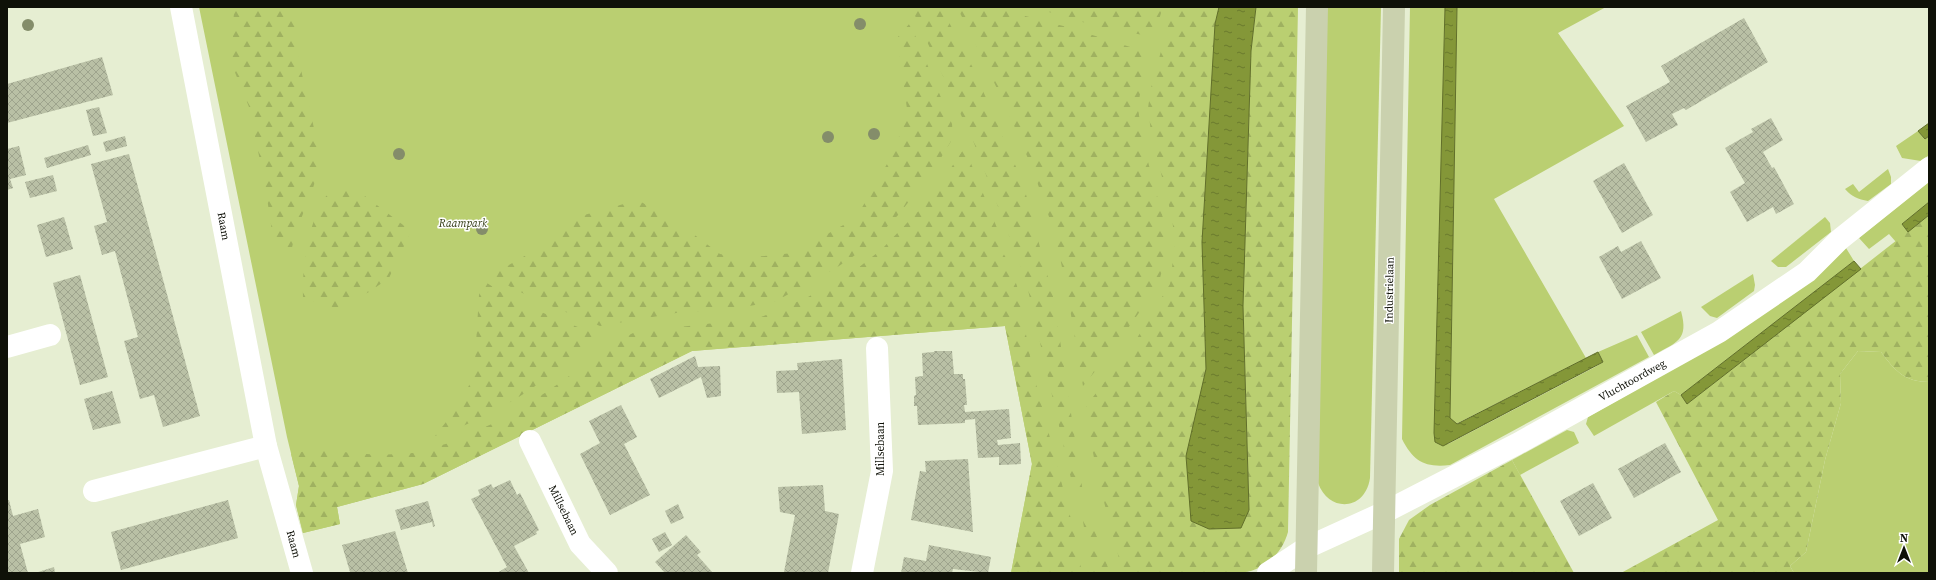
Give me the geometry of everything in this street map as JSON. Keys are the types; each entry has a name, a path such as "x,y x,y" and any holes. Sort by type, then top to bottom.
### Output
{"main road":[{"path":"1306,573 1317,7"},
{"name":"Industrielaan","path":"1383,573 1394,7"}],"street":[{"name":"Raam","path":"180,7 266,446 302,573"},
{"name":"Vluchtoordweg","path":"1306,548 1385,512 1518,444 1719,332 1807,272 1839,240 1929,168"},
{"path":"7,347 50,335"},
{"name":"Millsebaan","path":"862,573 882,471 877,348"},
{"name":"Millsebaan","path":"530,441 580,544 607,573"},
{"path":"94,491 266,446"},
{"path":"1268,573 1306,548"}],"green space":[{"name":"Raampark","path":"199,7 1251,7 1237,573 1011,573 1032,464 1005,326 692,351 423,484 337,507 340,524 303,533 296,505 299,486 287,437"},
{"path":"234,7 293,7 298,56 319,151 319,164 291,254 273,238 265,185 249,107 232,65"},
{"path":"911,7 941,7 973,68 1023,183 1054,300 1083,493 1077,495 1072,483 1026,281 974,143"},
{"path":"957,7 992,7 1067,27 1146,52 1138,108 1143,143 1167,233 1167,252 1160,278 1148,300 1114,348 1083,386 1063,271 1045,204 1011,118"},
{"path":"1032,7 1163,7 1155,32 1148,36 1096,26"},
{"path":"1173,7 1219,7 1215,24 1202,242 1206,369 1186,457 1191,521 1228,529 1249,510 1243,306 1251,51 1256,7 1298,7 1288,532 1276,555 1262,566 1245,572 1236,573 1234,570 1226,573 1123,573 1101,490 1092,448 1086,406 1131,348 1170,284 1175,243 1172,218 1151,132 1148,108 1151,88"},
{"path":"1327,7 1381,7 1370,478 1367,489 1361,497 1354,502 1346,504 1330,500 1323,493 1318,483"},
{"path":"1410,7 1445,7 1435,442 1448,444 1595,367 1603,362 1598,352 1637,335 1649,357 1450,465 1441,466 1427,464 1415,458 1406,447 1402,439"},
{"path":"1457,7 1606,7 1558,33 1624,126 1494,199 1586,358 1456,424 1450,418"},
{"path":"910,23 952,124 953,138 933,171 899,214 870,245 836,268 776,301 728,310 682,312 600,326 534,299 490,276 535,250 577,217 638,200 688,230 720,254 744,258 793,253 856,218 887,164 908,116 897,38"},
{"path":"1918,131 1925,139 1929,136 1929,155 1921,161 1902,158 1896,146"},
{"path":"963,150 968,156 997,228 993,236 1009,263 1017,286 1033,372 1073,527 1082,573 1011,573 1032,464 1005,326 692,351 423,484 337,507 340,524 303,533 296,505 299,486 291,454 306,451 331,451 379,455 413,453 449,443 503,419 548,391 586,364 604,348 635,332 759,318 808,297 858,268 882,249 930,199"},
{"path":"1888,169 1891,177 1891,184 1868,201 1855,197 1845,189 1853,184 1859,192"},
{"path":"1929,182 1929,202 1902,224 1908,232 1896,242 1889,234 1869,249 1859,238"},
{"path":"338,188 357,190 411,231 389,278 369,292 336,308 303,298 303,274 306,249 317,213 325,197"},
{"path":"1929,215 1929,382 1907,378 1891,365 1881,352 1858,351 1840,374 1841,403 1825,460 1806,552 1790,566 1794,573 1621,573 1718,520 1656,402 1674,391 1681,395 1687,404"},
{"path":"1825,217 1830,223 1831,232 1786,267 1778,267 1771,261"},
{"path":"1846,248 1854,261 1681,395 1674,391 1594,436 1586,424 1588,417 1726,339"},
{"path":"1753,274 1755,285 1754,291 1717,318 1710,316 1701,307"},
{"path":"484,281 514,301 595,334 595,340 539,384 500,408 458,428 435,436 457,408 474,376 479,295"},
{"path":"1681,311 1683,328 1679,339 1669,347 1654,355 1641,332"},
{"path":"1858,351 1881,352 1896,370 1907,378 1929,382 1929,573 1794,573 1790,566 1806,552 1825,460 1841,403 1840,374"},
{"path":"1567,430 1574,432 1579,443 1520,475 1512,460"},
{"path":"1512,460 1574,573 1399,573 1399,539 1409,520 1430,505"},
{"path":"1089,515 1110,573 1091,573 1083,521"}],"water":[{"path":"1219,7 1256,7 1251,51 1243,306 1249,510 1241,528 1209,529 1191,521 1186,456 1206,369 1202,242 1215,24"},
{"path":"1445,7 1457,7 1450,418 1457,424 1598,352 1603,362 1443,446 1435,442 1434,433"},
{"path":"1929,123 1929,136 1925,139 1918,131"},
{"path":"1929,202 1929,215 1908,232 1902,224"},
{"path":"1854,261 1861,269 1687,404 1681,395"}],"building":[{"path":"1744,18 1768,62 1686,110 1684,108 1672,114 1678,125 1646,142 1626,106 1670,82 1661,66"},
{"path":"102,57 113,95 7,123 7,84"},
{"path":"99,107 107,133 93,136 86,110"},
{"path":"1771,118 1783,140 1763,152 1772,168 1774,167 1794,204 1776,214 1773,207 1747,222 1730,192 1745,183 1725,148 1753,132 1751,129"},
{"path":"125,136 127,146 106,152 103,142"},
{"path":"88,145 91,155 47,168 44,158"},
{"path":"19,146 26,175 10,179 13,188 7,190 7,149"},
{"path":"129,154 200,416 163,427 154,395 140,399 124,341 138,337 115,251 102,255 94,226 107,222 91,164"},
{"path":"1624,163 1653,215 1622,233 1593,181"},
{"path":"53,175 57,191 30,198 25,182"},
{"path":"64,217 73,249 46,257 37,225"},
{"path":"1641,241 1661,278 1622,299 1599,257 1618,246 1621,252"},
{"path":"80,275 108,377 80,385 53,283"},
{"path":"952,351 954,374 963,374 963,379 965,379 967,405 964,405 965,412 1009,409 1011,438 997,440 998,445 1020,443 1021,464 999,465 999,457 978,458 975,419 965,420 965,423 918,425 917,406 914,406 914,396 916,395 915,377 923,376 922,353"},
{"path":"695,356 698,367 720,366 721,396 707,398 701,377 659,398 650,379"},
{"path":"842,359 846,430 802,434 799,392 777,393 776,371 798,370 797,363"},
{"path":"112,391 121,423 93,430 84,399"},
{"path":"621,405 637,437 624,444 650,495 610,515 580,454 600,443 589,421"},
{"path":"1665,443 1681,472 1634,498 1618,469"},
{"path":"968,459 973,532 911,520 920,471 926,472 925,461"},
{"path":"510,480 517,495 520,493 539,530 536,532 537,534 514,546 529,573 497,573 507,567 471,499 480,495 478,490 491,484 493,488"},
{"path":"1593,483 1612,518 1579,536 1560,501"},
{"path":"823,485 825,511 839,514 828,573 784,572 795,515 780,512 778,487"},
{"path":"7,500 9,500 13,516 38,509 45,537 20,544 28,573 7,573"},
{"path":"228,500 238,538 121,570 111,532"},
{"path":"428,501 435,526 433,527 432,522 401,530 395,510"},
{"path":"678,504 684,518 671,524 665,511"},
{"path":"395,531 408,573 347,573 350,572 342,545"},
{"path":"665,532 672,545 659,552 652,539"},
{"path":"686,535 701,552 697,555 713,573 665,573 655,562"},
{"path":"929,545 991,557 988,573 953,569 952,573 901,573 904,557 926,561"},
{"path":"54,567 55,573 35,573"}]}
